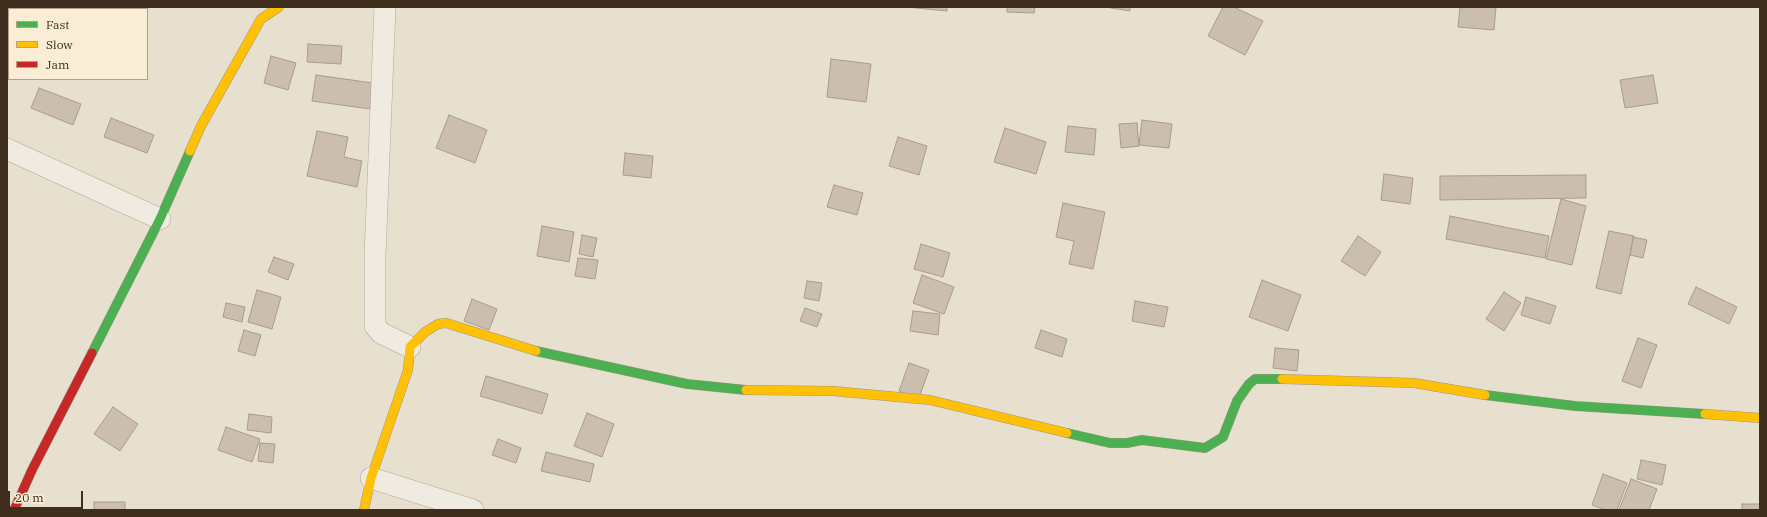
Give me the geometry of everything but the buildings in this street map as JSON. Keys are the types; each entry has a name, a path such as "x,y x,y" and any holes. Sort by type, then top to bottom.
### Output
{"street":[{"path":"14,510 36,463 160,220 201,126 261,19 279,7"},
{"path":"385,7 375,255 375,326 381,333 410,347"},
{"path":"7,149 160,220"},
{"path":"364,510 370,478 408,370 410,347 425,332 438,324 446,323 526,349 687,384 749,390 832,391 891,395 930,400 1110,443 1127,443 1142,440 1194,448 1205,448 1223,437 1238,401 1245,389 1255,379 1264,378 1345,382 1414,383 1483,395 1575,406 1760,418"},
{"path":"370,478 473,510"}],"traffic: fast":[{"path":"92,353 160,219 190,151"},
{"path":"536,351 687,384 746,390"},
{"path":"1067,433 1110,443 1127,443 1142,440 1205,448 1223,437 1237,401 1249,384 1255,379 1282,379"},
{"path":"1485,395 1575,406 1705,414"}],"traffic: slow":[{"path":"190,151 201,126 261,19 279,7"},
{"path":"364,510 371,478 408,370 410,347 425,332 438,324 446,323 536,351"},
{"path":"1282,379 1414,383 1485,395"},
{"path":"746,390 833,391 930,400 1067,433"},
{"path":"1705,414 1760,418"}],"traffic: jam":[{"path":"14,510 32,470 92,353"}]}
